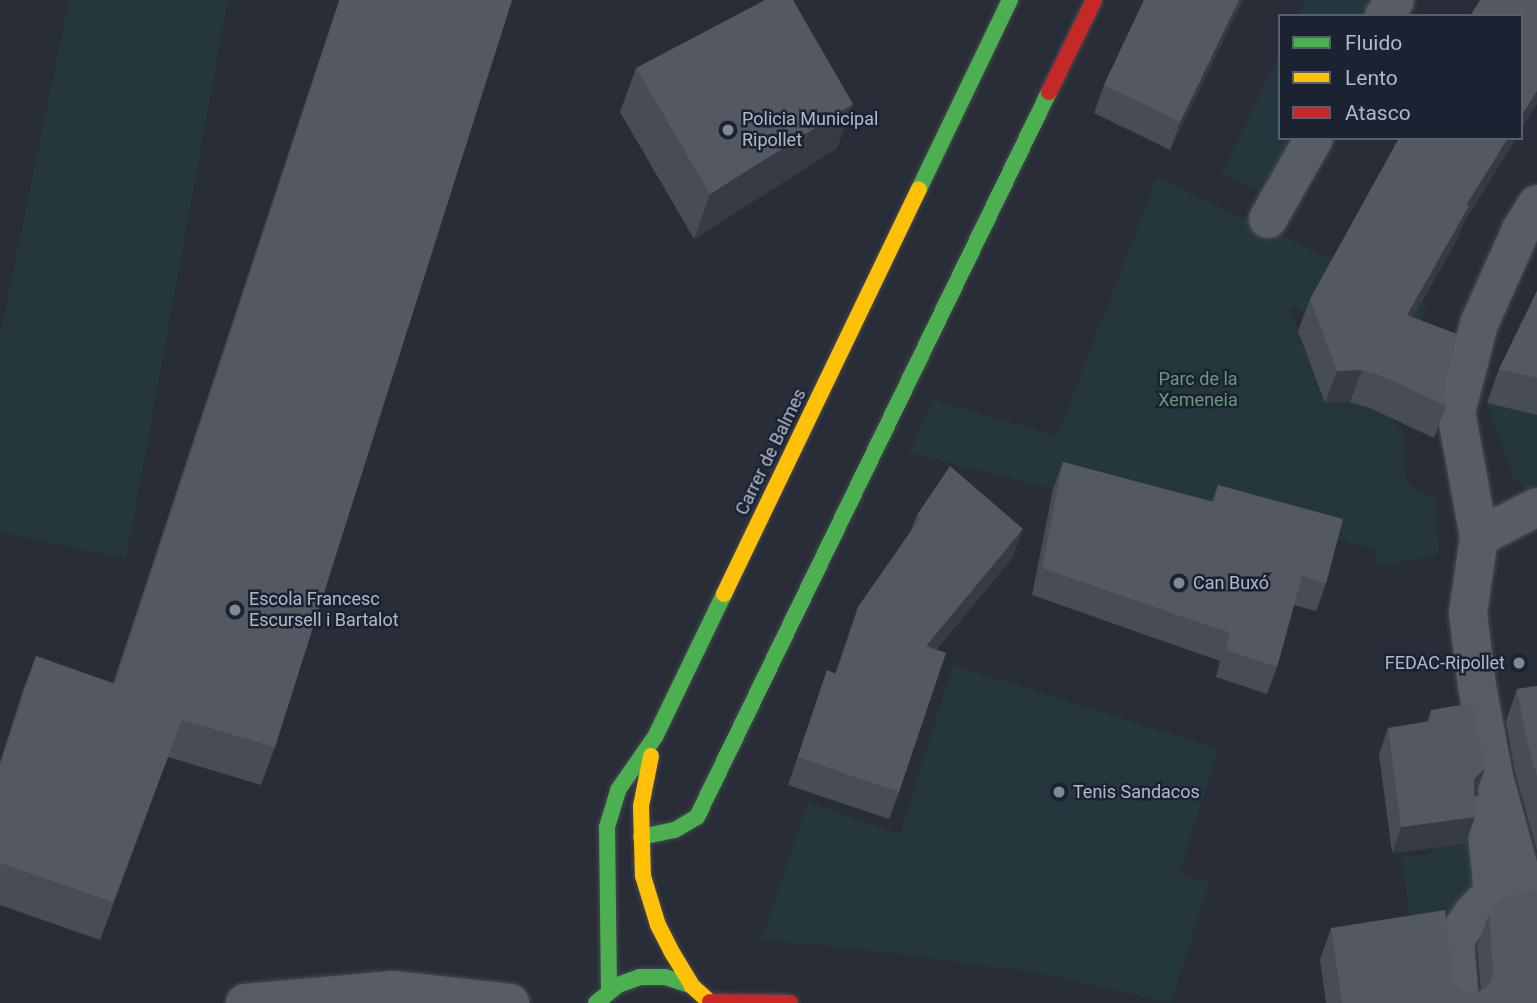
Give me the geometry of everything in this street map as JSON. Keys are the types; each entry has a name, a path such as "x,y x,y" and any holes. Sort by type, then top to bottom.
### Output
{"main road":[{"name":"Carrer de Balmes","path":"610,990 605,858 607,827 618,790 655,737 1010,0"},
{"path":"640,837 675,830 697,817 1094,0"},
{"path":"655,737 641,806 640,837 643,876 658,925 692,986 710,1002 790,1003"},
{"path":"596,1003 610,990 640,977 665,977 692,986"}],"street":[{"path":"1268,219 1313,140"},
{"path":"1537,204 1521,230 1479,324 1456,412 1479,537 1468,613 1477,686 1494,777 1523,882 1537,890"},
{"path":"1479,537 1537,507"},
{"path":"1460,1003 1455,940 1472,913 1493,893 1482,782 1494,777"},
{"path":"245,1003 392,997 510,1003"}],"green space":[{"path":"69,0 228,0 126,559 0,532 0,335"},
{"path":"1305,0 1376,0 1367,14 1299,14"},
{"path":"1278,57 1278,140 1292,140 1260,193 1222,173"},
{"name":"Parc de la Xemeneia","path":"1157,178 1428,304 1406,351 1289,306 1325,403 1350,402 1391,417 1404,437 1406,483 1435,498 1439,554 1378,567 1373,549 1301,529 1241,522 1057,473 1053,489 910,453 933,400 1057,436"},
{"path":"1487,403 1537,415 1537,485 1528,489 1514,479"},
{"name":"Tenis Sandacos","path":"953,665 1218,749 1179,873 1209,883 1171,1003 1045,974 860,949 762,940 808,802 900,834"},
{"path":"1476,841 1482,889 1439,931 1414,940 1401,857 1432,854 1432,847"}],"building":[{"path":"340,0 512,0 275,747 182,720 113,902 0,863 0,766 36,656 115,684"},
{"name":"Policia Municipal Ripollet","path":"765,0 793,0 853,104 710,194 636,68"},
{"path":"1144,0 1239,0 1180,122 1104,85"},
{"path":"1480,0 1537,0 1537,91 1523,114 1523,14 1471,14"},
{"path":"1398,140 1507,140 1466,205 1469,206 1407,315 1457,334 1446,375 1446,406 1382,376 1362,370 1337,371 1310,299"},
{"path":"1537,291 1537,378 1499,369"},
{"name":"Can Buxó","path":"1063,462 1214,502 1218,485 1343,519 1326,584 1302,576 1277,667 1226,650 1230,633 1042,568"},
{"path":"950,466 1023,529 926,646 946,653 899,792 798,757 827,670 836,674 858,607 920,518 917,515"},
{"path":"1537,686 1537,777 1517,689"},
{"path":"1472,703 1485,768 1474,779 1475,817 1401,827 1388,728 1430,721 1431,710"},
{"path":"1537,890 1537,1003 1342,1003 1331,928 1445,910 1453,983 1463,991 1474,993 1484,989 1491,981 1493,970 1489,914 1499,899"}],"traffic: fast":[{"path":"919,189 1010,0"},
{"path":"641,837 675,830 697,817 1049,92"},
{"path":"609,990 607,827 618,790 655,737 724,594"},
{"path":"596,1003 618,985 640,977 665,977 692,986"}],"traffic: slow":[{"path":"724,594 919,189"},
{"path":"651,756 641,806 643,876 658,925 673,954 692,986 711,1003"}],"traffic: jam":[{"path":"1049,92 1094,0"},
{"path":"710,1002 790,1003"}],"place":[{"name":"Policia Municipal Ripollet","path":"728,130"},
{"name":"Can Buxó","path":"1179,583"},
{"name":"Escola Francesc Escursell i Bartalot","path":"235,610"},
{"name":"FEDAC-Ripollet","path":"1519,663"},
{"name":"Tenis Sandacos","path":"1059,792"}]}
